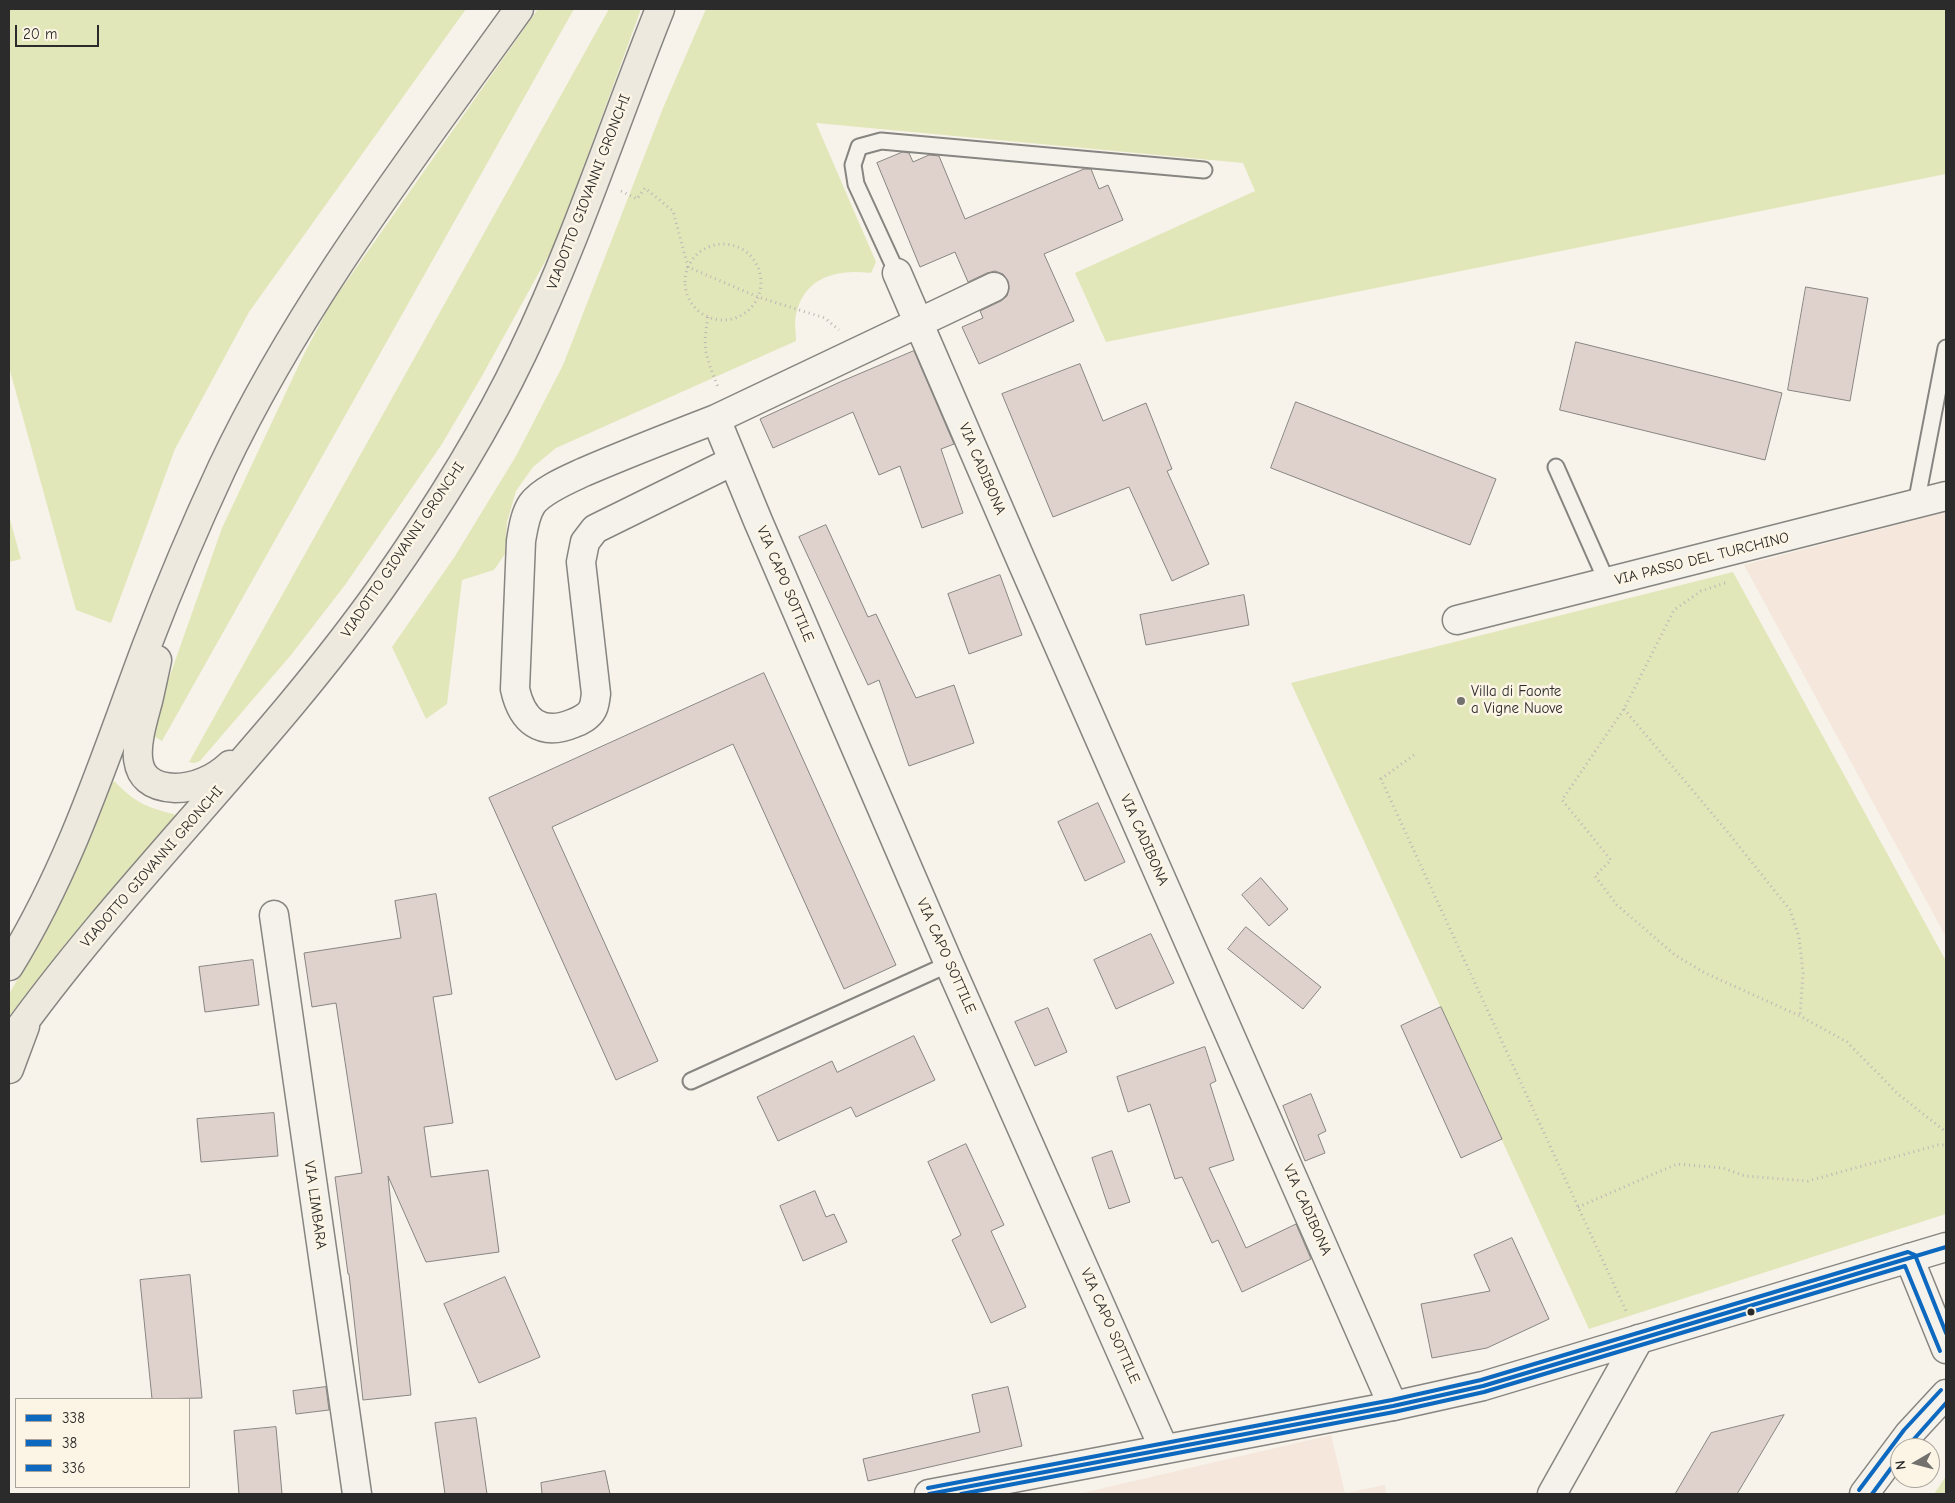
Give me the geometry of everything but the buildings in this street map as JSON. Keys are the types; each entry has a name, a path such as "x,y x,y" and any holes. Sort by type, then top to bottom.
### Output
{"main road":[{"path":"9,966 41,908 68,851 176,573 239,433 293,337 374,212 519,9"},
{"name":"VIADOTTO GIOVANNI GRONCHI","path":"9,1042 116,908 311,680 364,612 407,551 456,474 507,384 536,324 597,178 660,9"},
{"path":"176,573 137,746 137,754 145,777 161,787 186,787 204,782 224,771 311,680"},
{"path":"9,1069 32,1011"}],"street":[{"name":"VIA CADIBONA","path":"897,273 1393,1406"},
{"path":"733,461 611,521 590,534 585,542 581,562 596,694 592,710 581,720 566,727 551,729 536,725 525,716 518,703 516,689 521,540 523,527 532,504 564,481 723,416 994,287"},
{"name":"VIA CAPO SOTTILE","path":"723,416 733,461 949,964 1164,1449"},
{"name":"VIA PASSO DEL TURCHINO","path":"1457,620 1946,496"},
{"name":"VIA LIMBARA","path":"274,915 357,1494"},
{"path":"929,1494 1393,1406 1505,1380 1946,1247"},
{"path":"1909,1258 1946,1349"},
{"path":"1552,1494 1639,1339"},
{"path":"1864,1494 1910,1434 1946,1394"}],"lane":[{"path":"897,273 856,184 854,165 859,147 881,141 1204,170"},
{"path":"1916,504 1946,348"},
{"path":"1556,468 1607,582"},
{"path":"692,1081 949,964"}],"path":[{"path":"597,178 637,199 644,188 673,211 688,267"},
{"path":"718,244 732,245 744,250 753,259 760,271 761,284 758,297 752,307 732,319 720,320 708,317 698,311 688,296 685,279 688,267 695,256 706,248 718,244"},
{"path":"688,267 758,297 825,318 863,350"},
{"path":"708,317 704,350 723,416"},
{"path":"1726,552 1731,582 1701,591 1674,610 1624,709 1562,800 1611,860 1594,876 1617,905 1675,955 1706,973 1800,1016 1847,1042 1898,1094 1946,1132"},
{"path":"1624,709 1726,830 1790,910 1799,937 1803,973 1800,1016"},
{"path":"1414,755 1382,779 1639,1339"},
{"path":"1578,1207 1677,1164 1723,1168 1745,1176 1808,1181 1946,1145"}],"shaded area":[{"path":"1946,512 1946,937 1744,565"},
{"path":"1331,1435 1345,1493 1385,1485 1386,1494 1078,1494"}],"green space":[{"path":"9,9 466,9 249,312 175,449 111,623 76,610 9,367"},
{"path":"538,9 574,9 162,741 155,737 151,729 222,528 304,354 330,305"},
{"path":"609,9 641,9 557,240 482,376 442,444 345,585 291,655 200,761 189,762"},
{"path":"706,9 1946,9 1946,174 1106,342 1075,273 1255,191 1243,163 816,123 876,262 871,273 844,272 821,279 811,286 798,307 795,321 796,341 556,448 533,467 516,491 507,522 505,554 494,570 462,580 447,704 426,719 392,647 455,556 516,456 563,365 663,108"},
{"path":"9,516 21,559 9,562"},
{"path":"1733,572 1946,961 1946,1214 1589,1329 1291,683"},
{"path":"114,781 142,804 177,815 67,942 9,1016 9,994 34,951 64,892 110,786"},
{"path":"1946,1476 1946,1494 1934,1494 1940,1488"}],"transit line":[{"name":"338","path":"929,1494 1393,1406 1483,1386 1946,1247"},
{"name":"336","path":"928,1488 1392,1400 1481,1380 1908,1252 1915,1255 1946,1333"},
{"name":"38","path":"961,1494 1394,1412 1484,1392 1905,1266 1940,1351"},
{"name":"336","path":"1859,1490 1904,1430 1941,1390"},
{"name":"38","path":"1915,1438 1946,1403"},
{"name":"38","path":"1872,1494 1890,1470"}],"place":[{"name":"Villa di Faonte a Vigne Nuove","path":"1461,701"}]}
